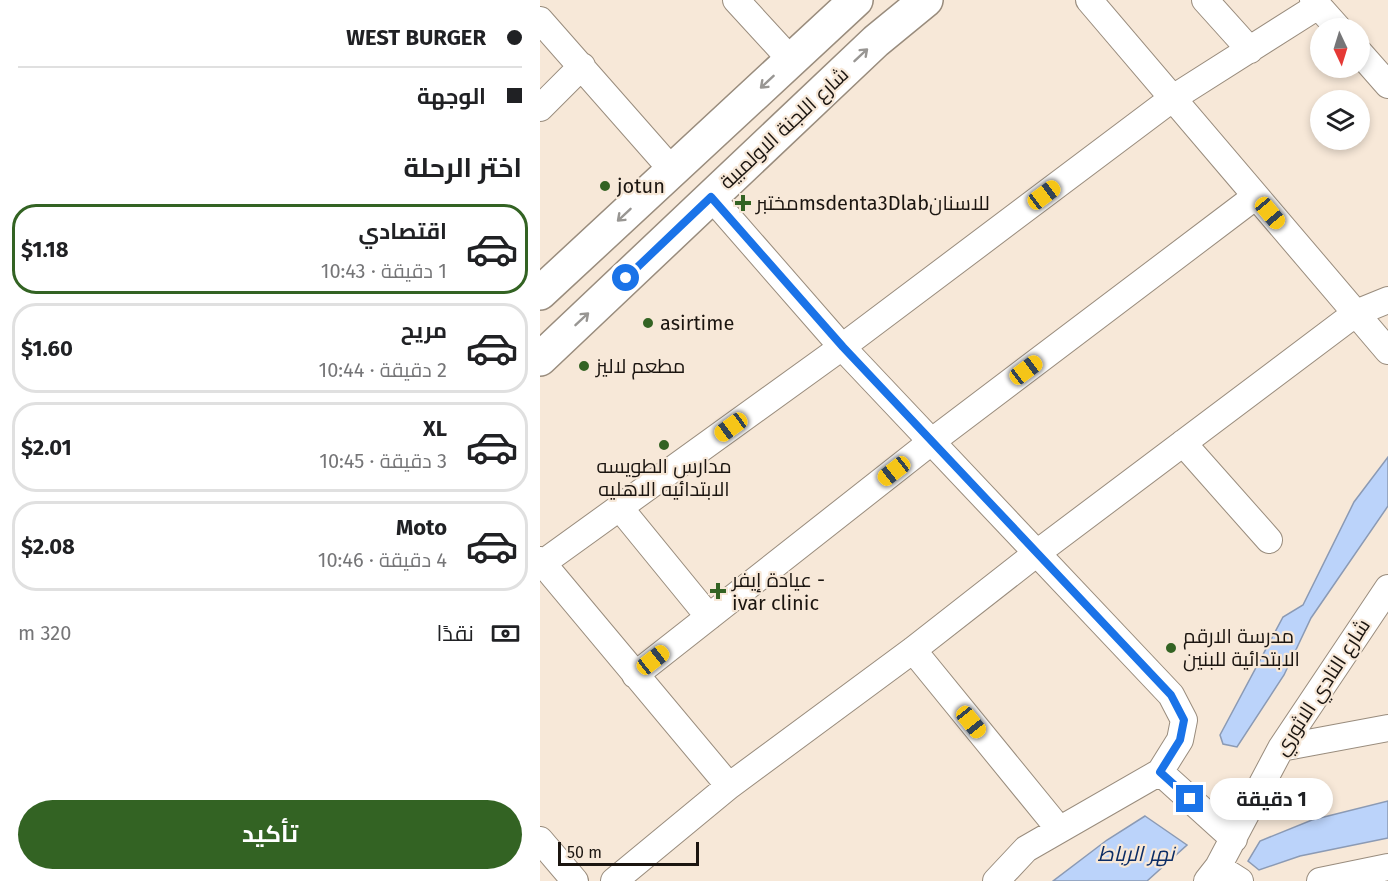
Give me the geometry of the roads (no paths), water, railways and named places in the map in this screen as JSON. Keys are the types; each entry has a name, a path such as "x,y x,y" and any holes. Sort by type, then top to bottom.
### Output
{"main road":[{"path":"540,293 856,0"},
{"name":"شارع اللجنة الاولمبية","path":"540,359 876,41 926,0"}],"street":[{"path":"736,0 791,60"},
{"path":"1089,0 1388,351"},
{"path":"1205,0 1250,50"},
{"path":"729,786 541,562 620,508 843,347 1173,98 1250,50 1316,3 1329,18"},
{"path":"540,20 672,170"},
{"path":"1370,65 1388,85"},
{"path":"540,108 582,66"},
{"path":"635,675 931,442 1256,196"},
{"path":"711,197 843,347 1171,695 1184,720 1180,740 1160,772 1026,849 996,881"},
{"path":"614,881 729,786 913,650 1183,443 1356,314 1388,300"},
{"path":"1183,443 1269,540"},
{"path":"620,508 709,617"},
{"name":"شارع النادي الاثوري","path":"1212,874 1234,839 1281,748 1388,588"},
{"path":"913,650 1059,829"},
{"path":"1281,748 1388,728"},
{"path":"1160,772 1234,839"},
{"path":"540,840 575,881"},
{"path":"1320,881 1388,867"},
{"path":"1212,874 1240,881"}],"water":[{"path":"1388,457 1388,506 1311,618 1284,675 1237,747 1223,744 1220,735 1283,617 1303,605 1354,502"},
{"path":"1388,801 1388,838 1300,856 1259,870 1248,861 1260,841 1312,820"},
{"name":"نهر الرباط","path":"1145,816 1187,845 1147,881 1053,881 1107,840"}],"place":[{"name":"jotun","path":"605,186"},
{"name":"مختبرmsdenta3Dlabللاسنان","path":"743,203"},
{"name":"asirtime","path":"648,323"},
{"name":"مطعم لاليز","path":"584,366"},
{"name":"مدارس الطويسه الابتدائيه الاهليه","path":"664,445"},
{"name":"عيادة إيفر - ivar clinic","path":"718,591"},
{"name":"مدرسة الارقم الابتدائية للبنين","path":"1171,648"}]}
